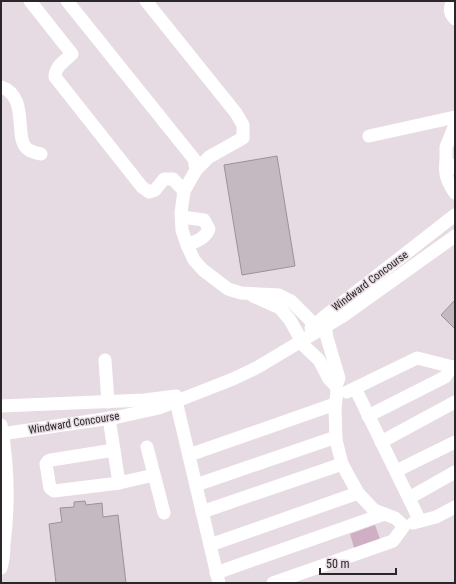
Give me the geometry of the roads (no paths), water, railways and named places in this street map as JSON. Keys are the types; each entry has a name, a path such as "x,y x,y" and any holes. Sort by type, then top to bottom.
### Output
{"street":[{"path":"30,1 72,54 57,67 55,77 58,82 142,187 149,192 155,190 164,180 173,179 184,190"},
{"path":"67,1 194,159 196,170"},
{"path":"146,1 236,113 243,125 242,138 209,157 196,170 184,190 182,230 194,260 216,282 228,289 241,294 279,295 291,301 320,326 327,338 339,378 336,396 336,437 342,464 358,493 374,510 395,518 404,526"},
{"path":"453,1 450,11 455,19"},
{"path":"1,87 6,89 18,103 23,143 28,150 41,154"},
{"path":"369,136 455,117"},
{"path":"455,125 446,147 450,165 444,171 455,193"},
{"name":"Windward Concourse","path":"2,430 109,418 159,408 252,370 288,349 320,326 455,215"},
{"path":"182,217 204,220 209,229 207,235 202,239 187,245"},
{"name":"Windward Concourse","path":"320,326 349,312 455,236"},
{"path":"249,294 280,308 290,320 300,340 319,360 336,396"},
{"path":"189,455 355,388 417,358 453,368 445,377 368,416"},
{"path":"104,360 108,402"},
{"path":"355,388 420,521"},
{"name":"Windward Concourse","path":"1,406 145,400 191,394"},
{"path":"176,401 217,578 384,514"},
{"path":"382,442 455,402"},
{"path":"109,418 119,483"},
{"path":"1,568 6,528 7,496 5,447 2,430"},
{"path":"196,485 336,437"},
{"path":"396,471 455,442"},
{"path":"147,446 164,513"},
{"path":"114,450 48,461 46,464 50,488 54,491 119,483 154,475"},
{"path":"202,512 342,464"},
{"path":"409,498 455,472"},
{"path":"210,545 358,493"},
{"path":"274,583 389,543 393,541 404,526 436,517 455,507"}]}
